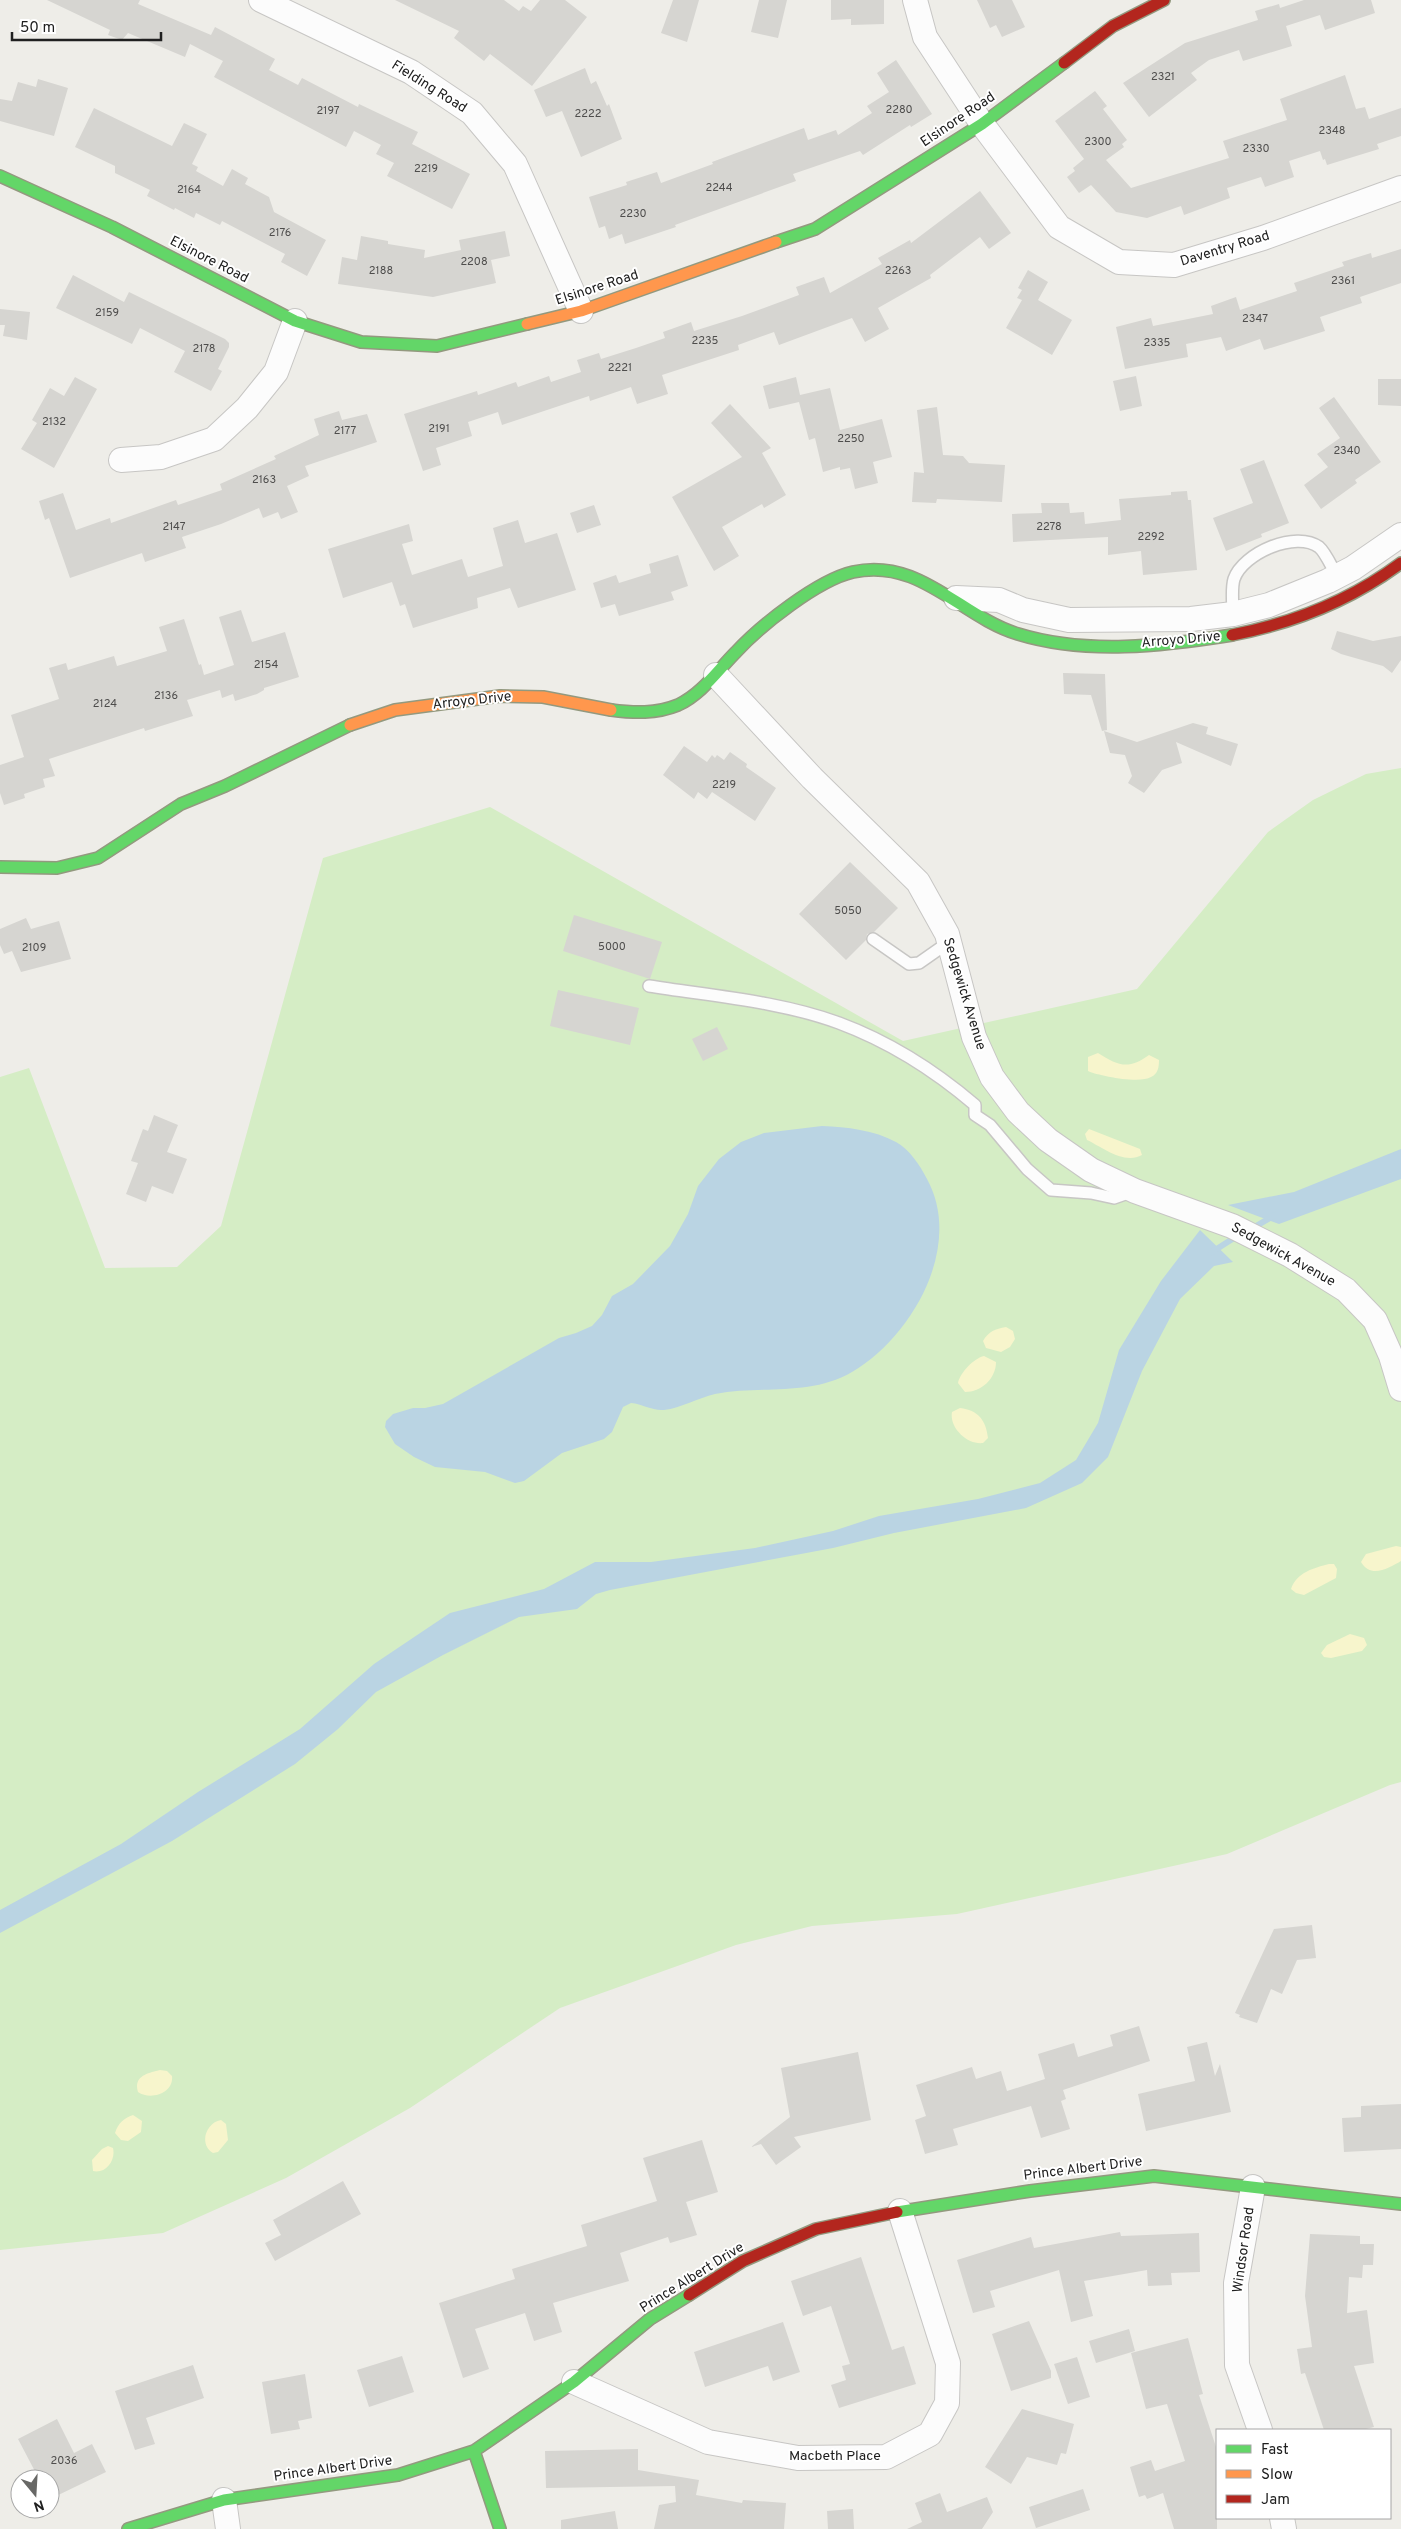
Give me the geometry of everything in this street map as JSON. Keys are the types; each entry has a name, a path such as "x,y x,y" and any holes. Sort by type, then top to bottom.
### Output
{"street":[{"name":"Fielding Road","path":"261,0 411,72 472,113 514,164 581,311"},
{"name":"Daventry Road","path":"914,0 925,37 982,124 1059,227 1119,262 1174,265 1263,238 1401,188"},
{"name":"Elsinore Road","path":"0,176 112,227 295,321 361,342 437,346 581,311 814,229 982,124 1113,26 1164,0"},
{"path":"122,460 161,457 214,438 248,408 276,372 295,321"},
{"name":"Arroyo Drive","path":"1068,631 1232,614 1269,605 1353,568 1401,535"},
{"name":"Arroyo Drive","path":"0,867 38,871 77,865 108,853 180,804 226,786 316,740 387,711 490,696 540,696 634,713 659,711 681,704 716,675 742,644 820,584 848,573 867,569 886,569 907,574 956,598 999,600 1068,631 1089,645 1152,645 1233,635 1306,615 1368,587 1401,563"},
{"name":"Sedgewick Avenue","path":"716,675 812,778 918,882 934,908 949,942 974,1036 992,1077 1012,1105 1048,1140 1091,1170 1135,1191 1241,1231 1290,1255 1346,1290 1374,1320 1391,1356 1401,1389"},
{"name":"Prince Albert Drive","path":"128,2529 224,2500 398,2475 474,2451 574,2382 650,2319 743,2261 816,2229 900,2211 1030,2191 1154,2176 1401,2204"},
{"name":"Windsor Road","path":"1253,2187 1236,2283 1237,2365 1260,2429"},
{"name":"Macbeth Place","path":"574,2382 708,2442 798,2458 886,2457 895,2453 930,2434 947,2403 948,2363 900,2211"},
{"path":"474,2451 500,2529"},
{"path":"224,2500 228,2529"}],"lane":[{"path":"1232,614 1234,579 1242,564 1256,554 1277,544 1308,541 1320,548 1337,576"},
{"path":"873,939 909,964 919,963 949,942"},
{"path":"649,986 781,1007 839,1023 896,1048 945,1079 975,1105 975,1115 990,1125 1026,1169 1051,1190 1091,1193 1114,1198 1135,1191"}],"green space":[{"path":"1401,768 1401,1782 1227,1854 957,1914 812,1926 736,1945 560,2008 410,2108 286,2178 163,2233 0,2250 0,1077 29,1068 105,1268 177,1267 221,1226 323,858 490,807 903,1041 1137,989 1268,832 1313,800 1366,774"}],"sand":[{"path":"1098,1053 1112,1061 1124,1064 1135,1063 1149,1055 1159,1060 1157,1072 1151,1077 1138,1080 1101,1075 1088,1071 1088,1057"},
{"path":"1089,1129 1140,1149 1142,1155 1128,1158 1113,1154 1087,1140 1085,1134"},
{"path":"1006,1327 1013,1331 1015,1339 1010,1347 1001,1352 986,1348 983,1341 988,1335 995,1330"},
{"path":"984,1356 996,1362 993,1374 982,1387 965,1392 958,1383 959,1379 972,1363"},
{"path":"960,1408 972,1411 983,1421 988,1438 983,1443 977,1443 966,1438 953,1424 952,1412"},
{"path":"1396,1546 1401,1547 1401,1561 1391,1566 1375,1571 1365,1567 1361,1562 1366,1554"},
{"path":"1334,1564 1337,1569 1336,1578 1304,1595 1296,1593 1291,1589 1297,1578 1312,1569"},
{"path":"1350,1634 1364,1638 1367,1645 1362,1651 1331,1658 1324,1657 1321,1653 1327,1645"},
{"path":"160,2070 167,2071 172,2076 172,2082 166,2091 149,2096 138,2092 138,2082 143,2076"},
{"path":"133,2115 142,2121 141,2132 128,2141 121,2140 115,2133 116,2129 122,2121"},
{"path":"221,2120 226,2124 228,2140 218,2152 213,2153 206,2145 206,2135 211,2125"},
{"path":"108,2146 113,2148 114,2153 109,2165 102,2170 93,2171 92,2160 102,2149"}],"water":[{"path":"822,1126 851,1128 870,1132 901,1145 910,1153 921,1168 937,1205 939,1232 935,1260 926,1288 912,1313 894,1336 874,1356 852,1372 836,1380 819,1385 802,1388 732,1391 715,1394 664,1410 631,1403 623,1407 612,1432 604,1439 562,1453 524,1481 515,1483 485,1472 435,1467 414,1457 395,1444 385,1427 386,1421 393,1414 413,1408 425,1408 443,1404 559,1338 592,1326 602,1315 612,1296 633,1284 670,1246 688,1214 698,1186 719,1159 741,1142 764,1133"},
{"path":"1401,1149 1401,1179 1279,1224 1228,1205 1294,1192"},
{"path":"1200,1230 1233,1262 1214,1266 1180,1299 1142,1371 1108,1457 1082,1483 1026,1508 894,1533 833,1548 610,1590 596,1594 577,1609 519,1617 443,1655 376,1692 338,1729 295,1764 172,1841 0,1933 0,1910 121,1844 198,1792 300,1729 374,1664 450,1613 544,1589 595,1562 651,1562 755,1548 833,1531 879,1516 978,1499 1040,1483 1076,1460 1098,1423 1119,1350 1161,1281"}],"building":[{"path":"47,0 140,0 138,4 211,35 215,27 275,59 269,70 298,85 302,78 358,107 359,104 418,132 412,144 470,174 452,209 387,176 394,163 376,154 381,145 354,131 346,147 214,77 223,61 190,44 185,57 128,33 122,40 108,35 110,30"},
{"path":"395,0 504,0 519,11 523,6 531,11 540,0 565,0 587,17 532,86 490,54 484,61 454,38 459,31"},
{"path":"673,0 699,0 687,42 661,33"},
{"path":"759,0 787,0 778,38 751,32"},
{"path":"831,0 884,0 884,24 851,25 851,19 831,20"},
{"path":"977,0 1012,0 1025,27 1002,37 996,25 990,28"},
{"path":"1304,0 1371,0 1375,13 1325,30 1320,15 1286,26 1292,46 1243,61 1239,50 1209,60 1191,73 1197,80 1149,117 1123,83 1185,43 1258,20 1255,11 1279,4 1280,8"},
{"path":"896,60 932,114 911,127 910,125 863,155 860,151 793,174 796,181 675,225 676,227 625,244 622,234 609,239 605,226 599,228 589,197 627,185 626,182 657,172 661,183 804,128 808,140 836,130 838,135 872,113 867,106 889,92 877,73"},
{"path":"585,68 591,84 596,81 607,106 609,104 622,139 581,157 562,111 546,117 534,90"},
{"path":"1345,75 1356,109 1365,107 1369,119 1401,108 1401,136 1377,144 1379,149 1327,165 1320,151 1289,161 1294,177 1265,187 1261,177 1227,188 1230,198 1184,215 1181,206 1147,218 1116,212 1091,185 1079,193 1067,177 1075,171 1073,168 1084,159 1055,121 1095,91 1107,106 1103,109 1127,140 1122,144 1124,147 1106,160 1131,188 1229,158 1223,141 1287,120 1280,99"},
{"path":"38,79 68,88 54,136 0,121 0,99 12,101 18,82 36,87"},
{"path":"94,108 172,146 184,123 207,134 192,164 198,167 196,171 223,186 232,169 248,178 245,184 269,197 274,212 326,240 307,276 281,262 285,254 222,221 220,225 196,213 194,218 175,208 174,210 147,196 150,190 115,173 115,166 75,147"},
{"path":"980,191 1011,233 989,249 980,237 930,275 931,278 878,308 889,329 865,342 852,318 779,345 774,332 738,345 739,350 662,375 668,394 637,404 631,387 590,401 589,396 502,425 498,412 468,422 472,436 436,448 441,465 423,471 404,414 477,391 478,395 516,382 518,387 549,376 551,382 581,372 577,360 599,353 601,359 636,348 665,338 663,332 691,322 694,331 742,316 799,295 796,287 824,277 830,293 882,264 878,258 910,240 911,243"},
{"path":"505,231 510,256 491,260 496,283 433,297 338,284 342,257 357,260 361,236 388,241 388,244 425,250 424,258 461,250 459,240"},
{"path":"1401,249 1401,283 1360,297 1362,303 1320,317 1325,331 1264,350 1260,339 1226,351 1221,337 1186,344 1188,357 1125,369 1116,327 1151,318 1153,326 1213,314 1211,306 1236,297 1240,310 1297,291 1294,283 1344,266 1342,262 1371,253 1372,258"},
{"path":"1028,270 1048,282 1038,300 1072,320 1052,355 1006,328 1022,300 1017,298 1022,290 1018,288"},
{"path":"73,275 124,302 129,292 225,339 229,343 229,347 218,369 222,371 211,391 174,372 185,351 140,328 132,344 56,308"},
{"path":"0,309 30,312 27,340 3,336 5,325 0,325"},
{"path":"1136,376 1142,406 1120,411 1113,381"},
{"path":"75,377 97,389 54,468 21,449 37,423 32,420 50,388 64,396"},
{"path":"796,377 800,395 830,388 840,430 882,419 892,457 873,462 878,483 855,489 850,468 840,470 840,467 823,472 815,438 809,440 799,402 769,409 763,386"},
{"path":"1378,379 1401,379 1401,406 1378,405"},
{"path":"1334,397 1381,462 1355,480 1357,483 1321,509 1304,485 1328,467 1317,454 1340,438 1319,408"},
{"path":"730,404 771,448 762,453 786,495 764,508 762,504 722,527 739,556 714,571 672,497 742,457 711,423"},
{"path":"937,407 943,455 963,456 969,463 1005,465 1002,502 937,499 936,503 912,502 914,472 924,473 917,410"},
{"path":"339,411 342,420 367,414 377,442 305,466 309,476 287,486 298,512 281,519 278,512 263,518 259,508 221,524 182,537 186,548 145,562 142,553 70,578 49,518 45,520 39,501 63,493 76,530 110,518 111,523 176,500 178,505 222,490 220,484 276,459 274,456 319,435 314,419"},
{"path":"1264,460 1289,523 1261,534 1262,537 1226,551 1213,518 1253,503 1240,469"},
{"path":"1187,491 1188,500 1191,500 1197,570 1143,575 1141,551 1108,555 1108,537 1013,542 1012,514 1042,513 1041,503 1069,503 1070,513 1084,512 1085,524 1121,520 1119,499 1171,495 1171,492"},
{"path":"594,505 601,525 577,533 570,513"},
{"path":"518,520 525,543 557,533 576,590 518,608 510,588 477,598 478,608 413,628 405,604 400,606 392,582 343,598 328,549 409,524 413,541 402,544 412,575 462,559 468,577 503,566 493,528"},
{"path":"678,555 688,586 671,592 674,600 619,616 615,604 601,608 593,583 616,575 619,583 651,573 649,564"},
{"path":"241,610 252,642 285,632 299,677 264,688 264,690 257,694 235,701 233,694 222,698 220,690 187,700 193,716 145,731 144,728 49,759 55,776 43,779 45,787 24,794 25,798 4,805 0,793 0,765 24,757 11,715 59,699 49,668 66,663 68,670 114,656 117,666 167,651 159,627 184,619 204,675 234,665 219,617"},
{"path":"1337,631 1373,641 1401,636 1401,660 1392,673 1383,666 1341,654 1331,649"},
{"path":"1063,673 1105,674 1107,730 1102,731 1091,695 1064,694"},
{"path":"1193,723 1208,727 1206,734 1238,744 1231,766 1176,742 1182,763 1162,770 1144,793 1128,783 1132,776 1125,755 1110,753 1104,731 1137,742"},
{"path":"684,746 707,762 712,755 715,758 717,755 724,760 730,752 747,764 746,767 776,788 755,821 712,792 707,799 698,792 694,799 663,775"},
{"path":"850,862 898,908 874,932 867,934 866,940 846,960 799,914"},
{"path":"574,915 662,942 650,979 563,951"},
{"path":"26,918 31,929 59,921 71,959 21,972 12,951 4,954 0,945 0,929"},
{"path":"558,990 639,1008 630,1045 550,1026"},
{"path":"717,1027 728,1049 703,1061 692,1039"},
{"path":"154,1115 178,1125 167,1152 187,1159 173,1194 152,1186 146,1202 126,1194 138,1163 131,1161 143,1129 148,1131"},
{"path":"1312,1925 1316,1958 1297,1960 1282,1994 1271,1989 1257,2023 1239,2017 1240,2015 1235,2013 1274,1929"},
{"path":"1139,2026 1150,2061 1063,2090 1066,2099 1061,2101 1070,2129 1041,2138 1031,2106 953,2129 958,2145 925,2154 915,2120 926,2116 916,2085 972,2067 976,2079 1001,2071 1007,2091 1045,2079 1038,2054 1074,2043 1078,2057 1113,2046 1110,2035"},
{"path":"1207,2042 1215,2076 1220,2064 1231,2112 1146,2131 1138,2094 1195,2081 1187,2047"},
{"path":"858,2052 871,2120 794,2137 801,2147 776,2165 761,2144 751,2147 790,2117 781,2068"},
{"path":"1401,2104 1401,2149 1344,2152 1342,2118 1361,2117 1361,2106"},
{"path":"702,2140 718,2192 686,2202 697,2235 670,2243 668,2237 620,2253 629,2281 553,2303 562,2332 534,2341 525,2313 475,2329 489,2369 463,2378 439,2303 515,2279 512,2269 587,2246 581,2225 657,2201 643,2158"},
{"path":"343,2181 361,2214 275,2261 265,2243 281,2235 273,2220"},
{"path":"1120,2232 1121,2236 1199,2233 1200,2272 1171,2273 1172,2285 1148,2286 1147,2270 1084,2281 1093,2316 1071,2322 1059,2270 990,2291 995,2307 973,2313 957,2260 1031,2237 1034,2248"},
{"path":"1310,2234 1360,2236 1360,2244 1374,2244 1373,2265 1363,2265 1362,2278 1349,2277 1347,2313 1367,2310 1374,2363 1354,2366 1374,2427 1366,2429 1324,2429 1305,2373 1301,2374 1297,2349 1312,2347 1305,2296"},
{"path":"861,2257 892,2350 904,2346 916,2384 839,2408 831,2385 846,2380 842,2366 850,2364 831,2306 803,2316 791,2281"},
{"path":"1029,2321 1051,2371 1051,2378 1011,2391 992,2334"},
{"path":"783,2322 800,2372 773,2381 768,2366 705,2387 694,2352"},
{"path":"1129,2329 1135,2351 1096,2363 1089,2341"},
{"path":"1188,2338 1203,2394 1199,2395 1216,2447 1217,2529 1174,2529 1163,2493 1147,2499 1145,2495 1139,2497 1130,2467 1151,2460 1155,2471 1185,2461 1167,2404 1146,2409 1131,2353"},
{"path":"402,2356 414,2392 369,2407 357,2370"},
{"path":"1077,2357 1090,2397 1068,2404 1054,2364"},
{"path":"193,2365 204,2398 146,2418 155,2444 135,2450 115,2391"},
{"path":"305,2374 312,2418 298,2421 300,2429 271,2434 262,2382"},
{"path":"1022,2409 1074,2424 1066,2454 1061,2453 1057,2465 1027,2457 1011,2484 985,2467"},
{"path":"57,2419 74,2453 92,2444 106,2472 60,2494 60,2469 34,2469 18,2439"},
{"path":"638,2449 638,2470 699,2480 696,2495 742,2503 743,2500 786,2503 784,2529 654,2529 659,2505 676,2502 675,2486 546,2488 545,2451"},
{"path":"1083,2489 1090,2510 1036,2528 1029,2507"},
{"path":"940,2493 947,2512 987,2497 993,2512 982,2529 907,2529 922,2522 915,2503"},
{"path":"853,2509 854,2529 828,2529 827,2511"},
{"path":"615,2511 618,2529 561,2529 561,2520"}],"waterway":[{"path":"1251,1229 1275,1215"},
{"path":"1212,1252 1237,1236"}],"traffic: fast":[{"path":"776,242 815,229 982,124 1064,63"},
{"path":"0,176 112,227 295,321 361,342 437,346 527,324"},
{"path":"611,710 653,711 670,708 687,700 695,695 747,641 775,617 823,584 853,572 877,570 899,573 939,591 997,626 1044,641 1070,645 1125,646 1152,645 1232,635"},
{"path":"0,867 57,868 98,858 181,804 225,786 350,725"},
{"path":"897,2212 1030,2191 1154,2176 1401,2204"},
{"path":"128,2529 224,2500 398,2475 474,2451 574,2382 650,2319 689,2295"},
{"path":"474,2451 500,2529"}],"traffic: slow":[{"path":"527,324 581,311 776,242"},
{"path":"350,725 395,710 500,696 543,697 611,710"}],"traffic: jam":[{"path":"1064,63 1113,26 1164,0"},
{"path":"1232,635 1277,624 1321,609 1362,589 1401,563"},
{"path":"689,2295 743,2261 816,2229 897,2212"}]}
